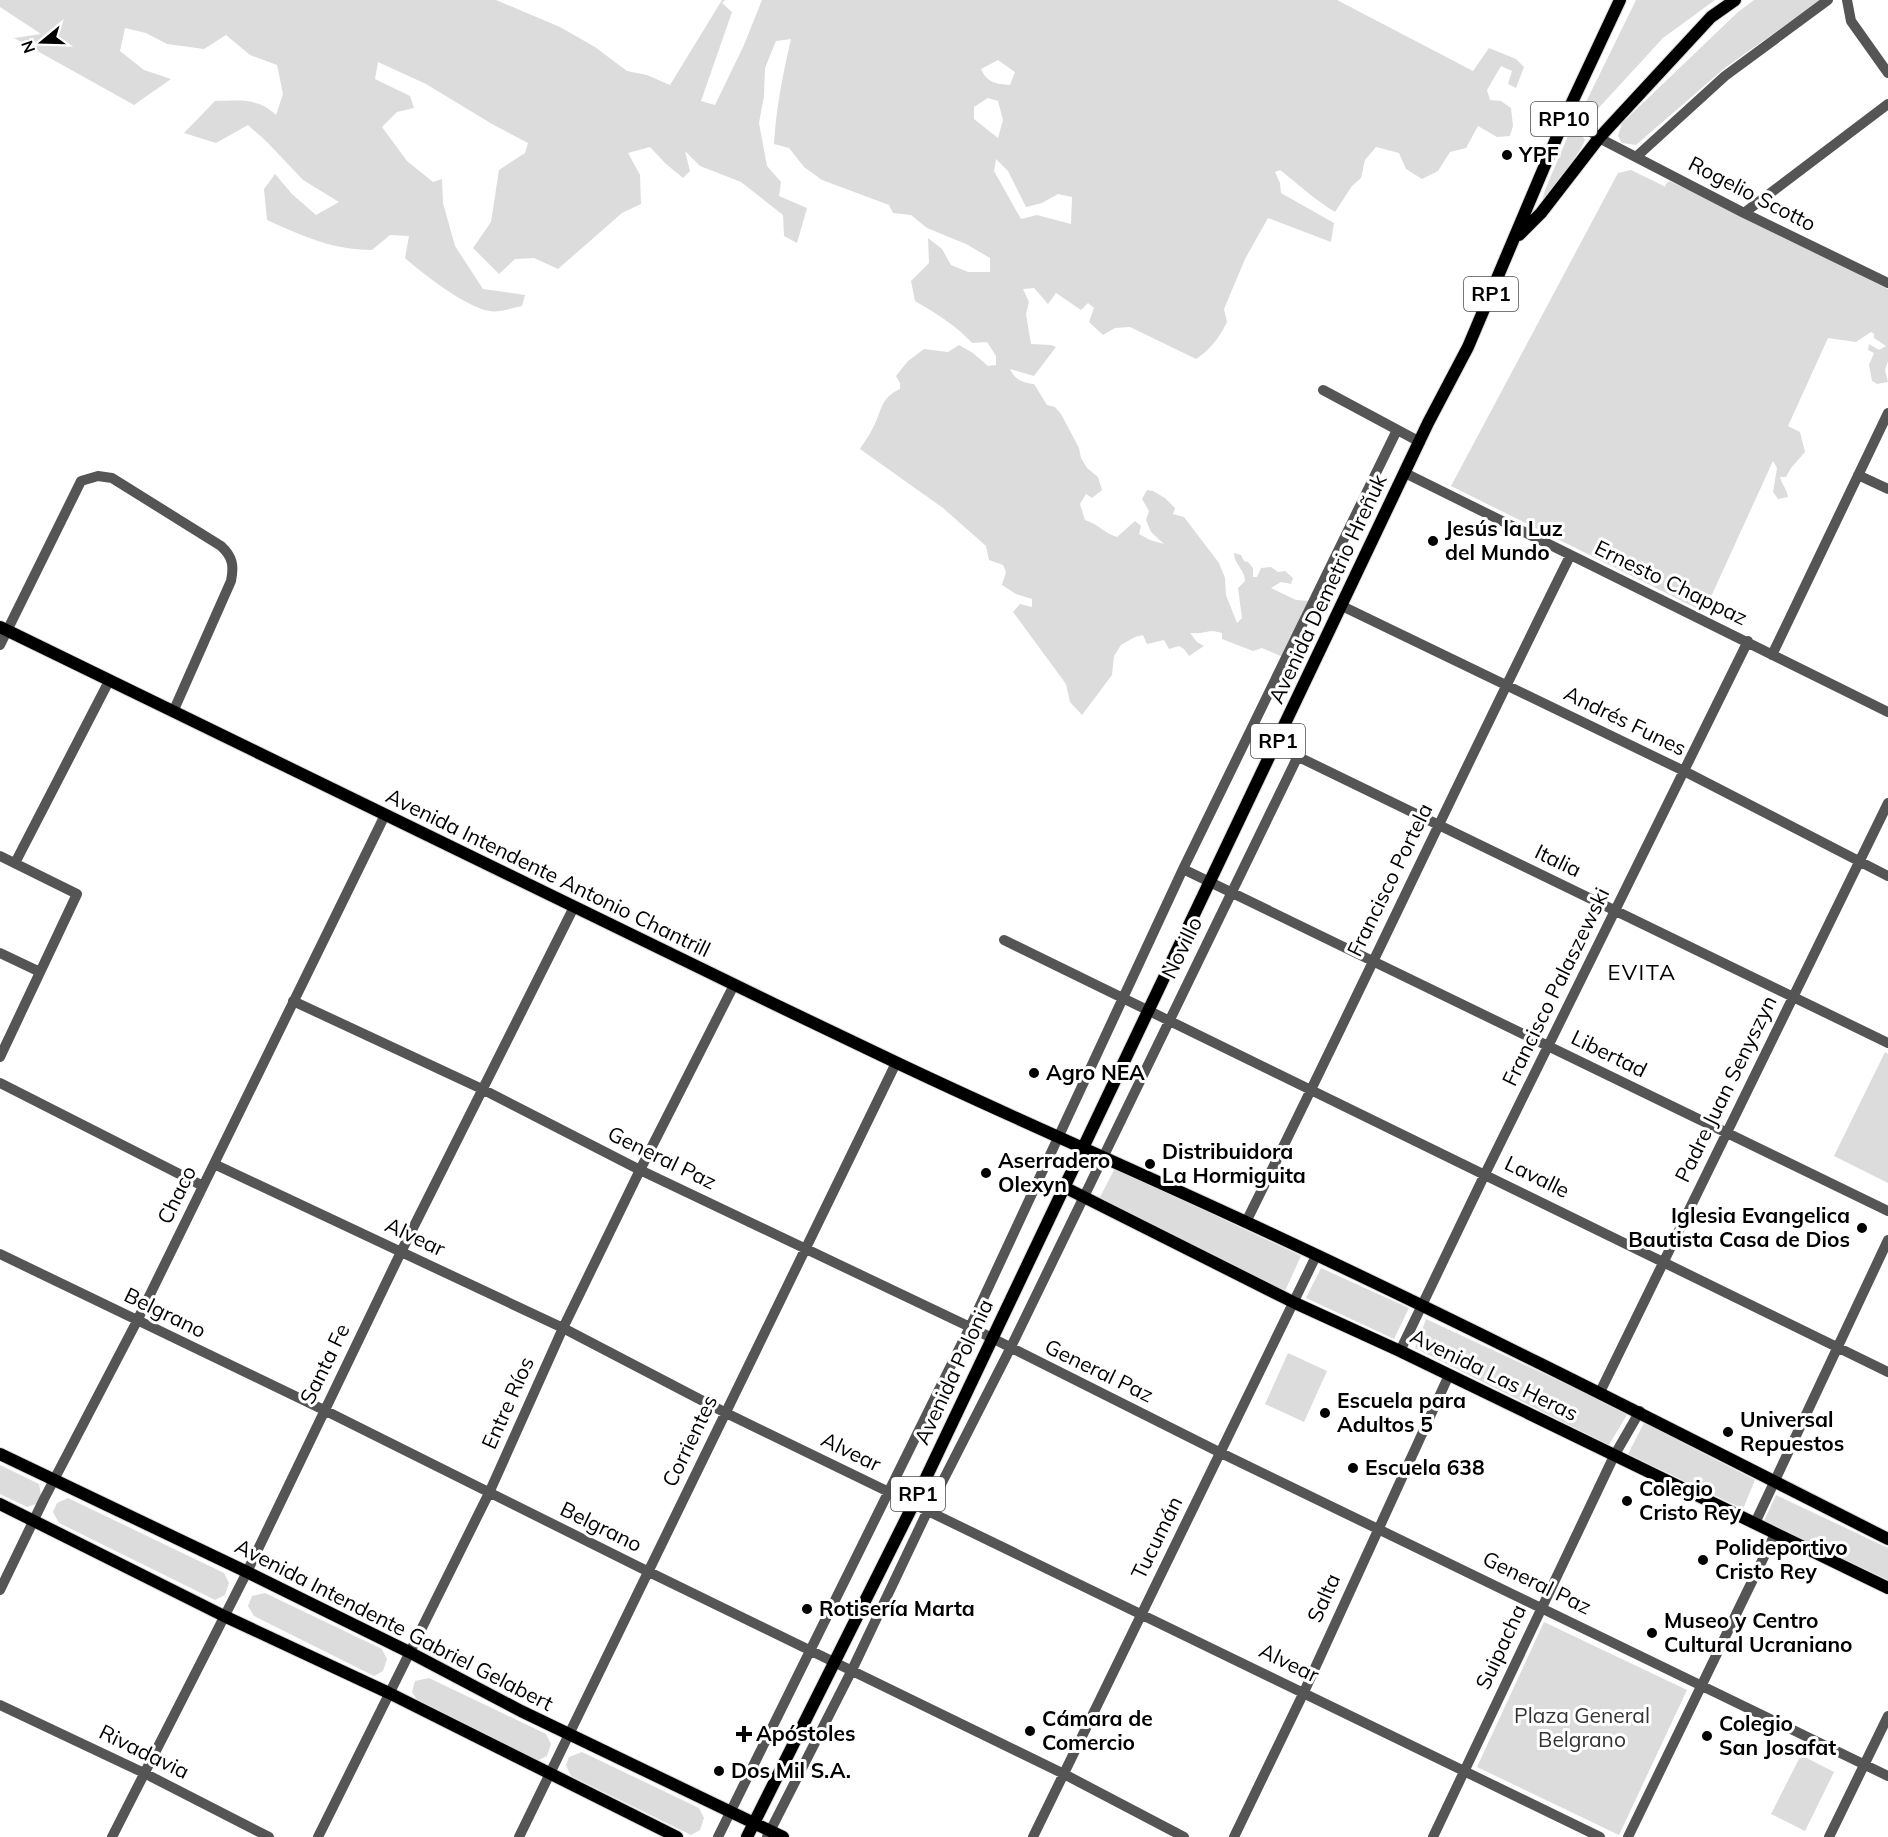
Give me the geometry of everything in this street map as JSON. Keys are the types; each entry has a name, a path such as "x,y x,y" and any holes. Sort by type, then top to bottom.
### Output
{"main road":[{"name":"RP10","path":"1514,240 1567,113 1620,0"},
{"name":"RP1","path":"1514,240 1541,213 1599,138 1711,17 1735,0"},
{"name":"Avenida Demetrio Hreñuk","path":"1081,1149 1405,473 1468,347 1514,240"},
{"name":"Avenida Intendente Antonio Chantrill","path":"4,629 573,909 1102,1158"},
{"name":"Avenida Polonia","path":"747,1837 914,1503 1081,1149"},
{"name":"Avenida Las Heras","path":"1102,1158 1246,1222 1640,1411 1888,1539"},
{"name":"Avenida Las Heras","path":"1064,1187 1295,1303 1400,1351 1888,1588"},
{"name":"Avenida Intendente Gabriel Gelabert","path":"0,1454 409,1652 569,1735 731,1811 755,1823 769,1834 783,1837"},
{"path":"0,1504 225,1616 389,1693 677,1837"}],"street":[{"path":"1636,157 1725,75 1828,0"},
{"path":"1846,0 1851,21 1888,73"},
{"path":"1744,213 1888,105"},
{"name":"Rogelio Scotto","path":"1567,113 1599,138 1744,213 1888,283"},
{"path":"1323,390 1420,442"},
{"path":"1772,656 1888,413"},
{"path":"718,1837 970,1327 1183,869 1397,430"},
{"name":"Ernesto Chappaz","path":"1405,473 1888,712"},
{"path":"1858,475 1888,489"},
{"path":"0,645 4,629 81,481 98,476 112,478 221,546 228,553 234,566 231,581 173,712"},
{"name":"Francisco Portela","path":"1246,1222 1313,1089 1438,824 1570,556"},
{"name":"Andrés Funes","path":"1342,606 1684,771 1888,876"},
{"name":"Francisco Palaszewski","path":"1400,1351 1485,1173 1748,641"},
{"path":"15,863 109,681"},
{"name":"Italia","path":"1276,746 1888,1043"},
{"name":"Novillo","path":"1102,1158 1298,756"},
{"name":"Padre Juan Senyszyn","path":"1600,1392 1888,803"},
{"name":"Chaco","path":"0,1590 54,1480 138,1321 385,815"},
{"path":"0,856 76,894 1,1054"},
{"name":"Libertad","path":"1183,869 1888,1211"},
{"name":"Santa Fe","path":"112,1837 247,1572 401,1252 573,909"},
{"name":"Lavalle","path":"1004,940 1888,1371"},
{"path":"0,953 40,972"},
{"name":"Entre Ríos","path":"318,1837 489,1493 563,1328 640,1170 734,985"},
{"name":"General Paz","path":"294,1001 483,1089 640,1170 970,1327 1221,1453 1378,1527 1888,1776"},
{"name":"Corrientes","path":"519,1837 896,1063"},
{"path":"0,1083 203,1186"},
{"name":"Avenida Polonia","path":"769,1834 852,1670 928,1510 1102,1158"},
{"name":"Alvear","path":"214,1164 563,1328 726,1413 1600,1837"},
{"path":"1755,1523 1888,1240"},
{"name":"Belgrano","path":"0,1254 324,1410 648,1572 834,1660 1064,1774 1184,1837"},
{"name":"Tucumán","path":"1033,1837 1316,1256"},
{"name":"Salta","path":"1234,1837 1304,1692 1449,1375"},
{"name":"Suipacha","path":"1433,1837 1614,1456 1640,1411"},
{"path":"1628,1837 1775,1534"},
{"name":"Rivadavia","path":"0,1705 144,1773 269,1837"},
{"path":"1829,1837 1888,1716"}],"green space":[{"path":"0,0 496,0 560,27 595,47 627,71 647,75 670,85 722,0 725,0 722,3 732,12 701,101 715,105 744,45 762,0 1337,0 1473,71 1489,48 1516,59 1524,67 1516,88 1508,84 1512,71 1501,66 1487,90 1490,100 1501,101 1511,108 1513,126 1510,136 1497,137 1478,126 1466,148 1450,152 1438,171 1422,179 1406,169 1399,153 1376,147 1365,160 1361,178 1352,186 1335,212 1280,170 1275,172 1281,193 1334,223 1331,242 1268,218 1245,259 1224,309 1227,322 1214,343 1196,359 1130,327 1115,328 1103,335 1089,322 1094,308 1088,303 1081,310 1056,293 1048,304 1034,288 1023,289 1029,302 1026,314 1031,344 1056,347 1034,376 1010,369 1020,380 1034,384 1047,405 1055,407 1061,414 1079,448 1081,458 1087,468 1098,477 1102,490 1092,498 1086,494 1080,504 1085,520 1117,537 1135,521 1141,526 1139,534 1164,544 1151,532 1146,520 1149,511 1142,499 1147,490 1153,491 1175,508 1173,514 1184,517 1219,563 1225,578 1226,595 1237,623 1242,618 1238,588 1245,581 1234,553 1241,555 1244,561 1253,568 1253,577 1257,577 1261,568 1271,567 1278,572 1285,571 1293,578 1291,584 1281,582 1271,588 1296,600 1310,601 1299,633 1303,645 1290,660 1262,648 1253,651 1222,639 1222,633 1217,632 1190,633 1197,642 1204,646 1189,656 1179,646 1169,649 1164,640 1147,644 1143,635 1135,637 1121,645 1114,656 1112,675 1082,715 1070,702 1066,684 1013,612 1020,604 1032,607 1032,599 1016,594 1002,585 1006,572 1003,565 989,560 986,546 943,508 860,449 873,428 885,401 900,389 896,376 908,361 924,349 948,352 959,345 988,366 996,365 996,356 987,342 972,343 952,325 915,301 911,281 929,263 928,238 942,249 951,265 968,272 990,272 990,258 966,244 927,228 911,215 893,213 889,205 822,180 804,167 789,148 774,144 780,91 791,39 776,41 765,68 764,96 759,123 767,166 781,182 779,196 807,208 797,243 784,236 783,215 741,182 700,166 685,151 690,171 683,178 650,147 628,153 640,175 641,204 622,213 558,269 534,258 515,259 499,274 473,248 491,222 499,170 525,153 528,143 426,84 378,62 375,79 410,96 414,108 397,112 382,127 407,161 433,182 442,179 443,203 455,246 483,289 525,295 522,306 493,311 480,308 457,297 405,258 409,236 390,235 372,250 344,248 318,241 267,220 264,189 275,174 292,194 316,215 339,202 303,180 248,125 216,143 184,133 215,101 255,103 276,115 283,94 277,65 250,55 226,35 204,49 167,44 146,33 125,28 120,51 144,70 171,79 134,105 14,38 41,34 0,7","holes":["998,60 1015,72 1010,85 989,80 983,74 981,69","988,98 998,101 1003,120 998,138 974,119 974,107","996,159 1008,171 1026,207 1042,203 1058,194 1072,197 1071,224 1037,215 1021,219 994,171"]},
{"path":"1636,0 1715,0 1663,38 1594,113 1585,104"},
{"path":"1754,0 1821,0 1726,67 1636,145 1622,143 1618,136 1622,123 1738,12"},
{"path":"1575,130 1585,140 1582,147 1540,208 1545,190 1570,131"},
{"path":"1631,170 1666,187 1669,181 1710,199 1888,289 1888,361 1885,370 1888,382 1877,384 1872,381 1869,365 1874,353 1868,350 1869,344 1879,350 1886,346 1874,338 1874,334 1871,332 1856,342 1828,338 1788,426 1800,432 1805,452 1786,477 1780,477 1788,497 1778,499 1773,492 1777,468 1773,461 1704,612 1451,486 1618,173"},
{"path":"1885,1052 1888,1054 1888,1183 1834,1156"},
{"path":"1115,1168 1301,1256 1285,1291 1099,1199"},
{"path":"1321,1268 1409,1308 1394,1339 1306,1298"},
{"path":"1426,1319 1628,1413 1609,1445 1415,1348"},
{"path":"1288,1353 1327,1371 1304,1422 1265,1404"},
{"path":"1644,1423 1755,1480 1743,1509 1628,1454"},
{"path":"0,1465 39,1484 41,1495 36,1504 27,1507 0,1494"},
{"path":"1776,1495 1888,1548 1888,1580 1764,1521"},
{"path":"68,1498 224,1573 229,1583 225,1595 215,1600 59,1523 53,1512 57,1503"},
{"path":"265,1593 382,1649 387,1659 383,1671 374,1676 254,1616 248,1606 252,1596"},
{"name":"Plaza General Belgrano","path":"1544,1622 1687,1690 1619,1835 1477,1767"},
{"path":"429,1678 546,1734 551,1744 547,1756 537,1761 418,1702 412,1692 415,1681"},
{"path":"582,1752 699,1808 704,1818 700,1830 691,1835 571,1776 566,1765 569,1757"},
{"path":"1801,1755 1834,1772 1805,1831 1771,1814"}],"place":[{"name":"YPF","path":"1507,155"},
{"name":"Jesús la Luz del Mundo","path":"1433,541"},
{"name":"Agro NEA","path":"1034,1073"},
{"name":"Distribuidora La Hormiguita","path":"1150,1164"},
{"name":"Aserradero Olexyn","path":"986,1173"},
{"name":"Iglesia Evangelica Bautista Casa de Dios","path":"1862,1228"},
{"name":"Escuela para Adultos 5","path":"1325,1413"},
{"name":"Universal Repuestos","path":"1728,1432"},
{"name":"Escuela 638","path":"1353,1468"},
{"name":"Colegio Cristo Rey","path":"1627,1501"},
{"name":"Polideportivo Cristo Rey","path":"1703,1560"},
{"name":"Rotisería Marta","path":"807,1609"},
{"name":"Museo y Centro Cultural Ucraniano","path":"1652,1633"},
{"name":"Cámara de Comercio","path":"1030,1731"},
{"name":"Apóstoles","path":"744,1734"},
{"name":"Colegio San Josafat","path":"1707,1736"},
{"name":"Dos Mil S.A.","path":"719,1771"}],"district":[{"name":"EVITA","path":"1642,972"}]}
